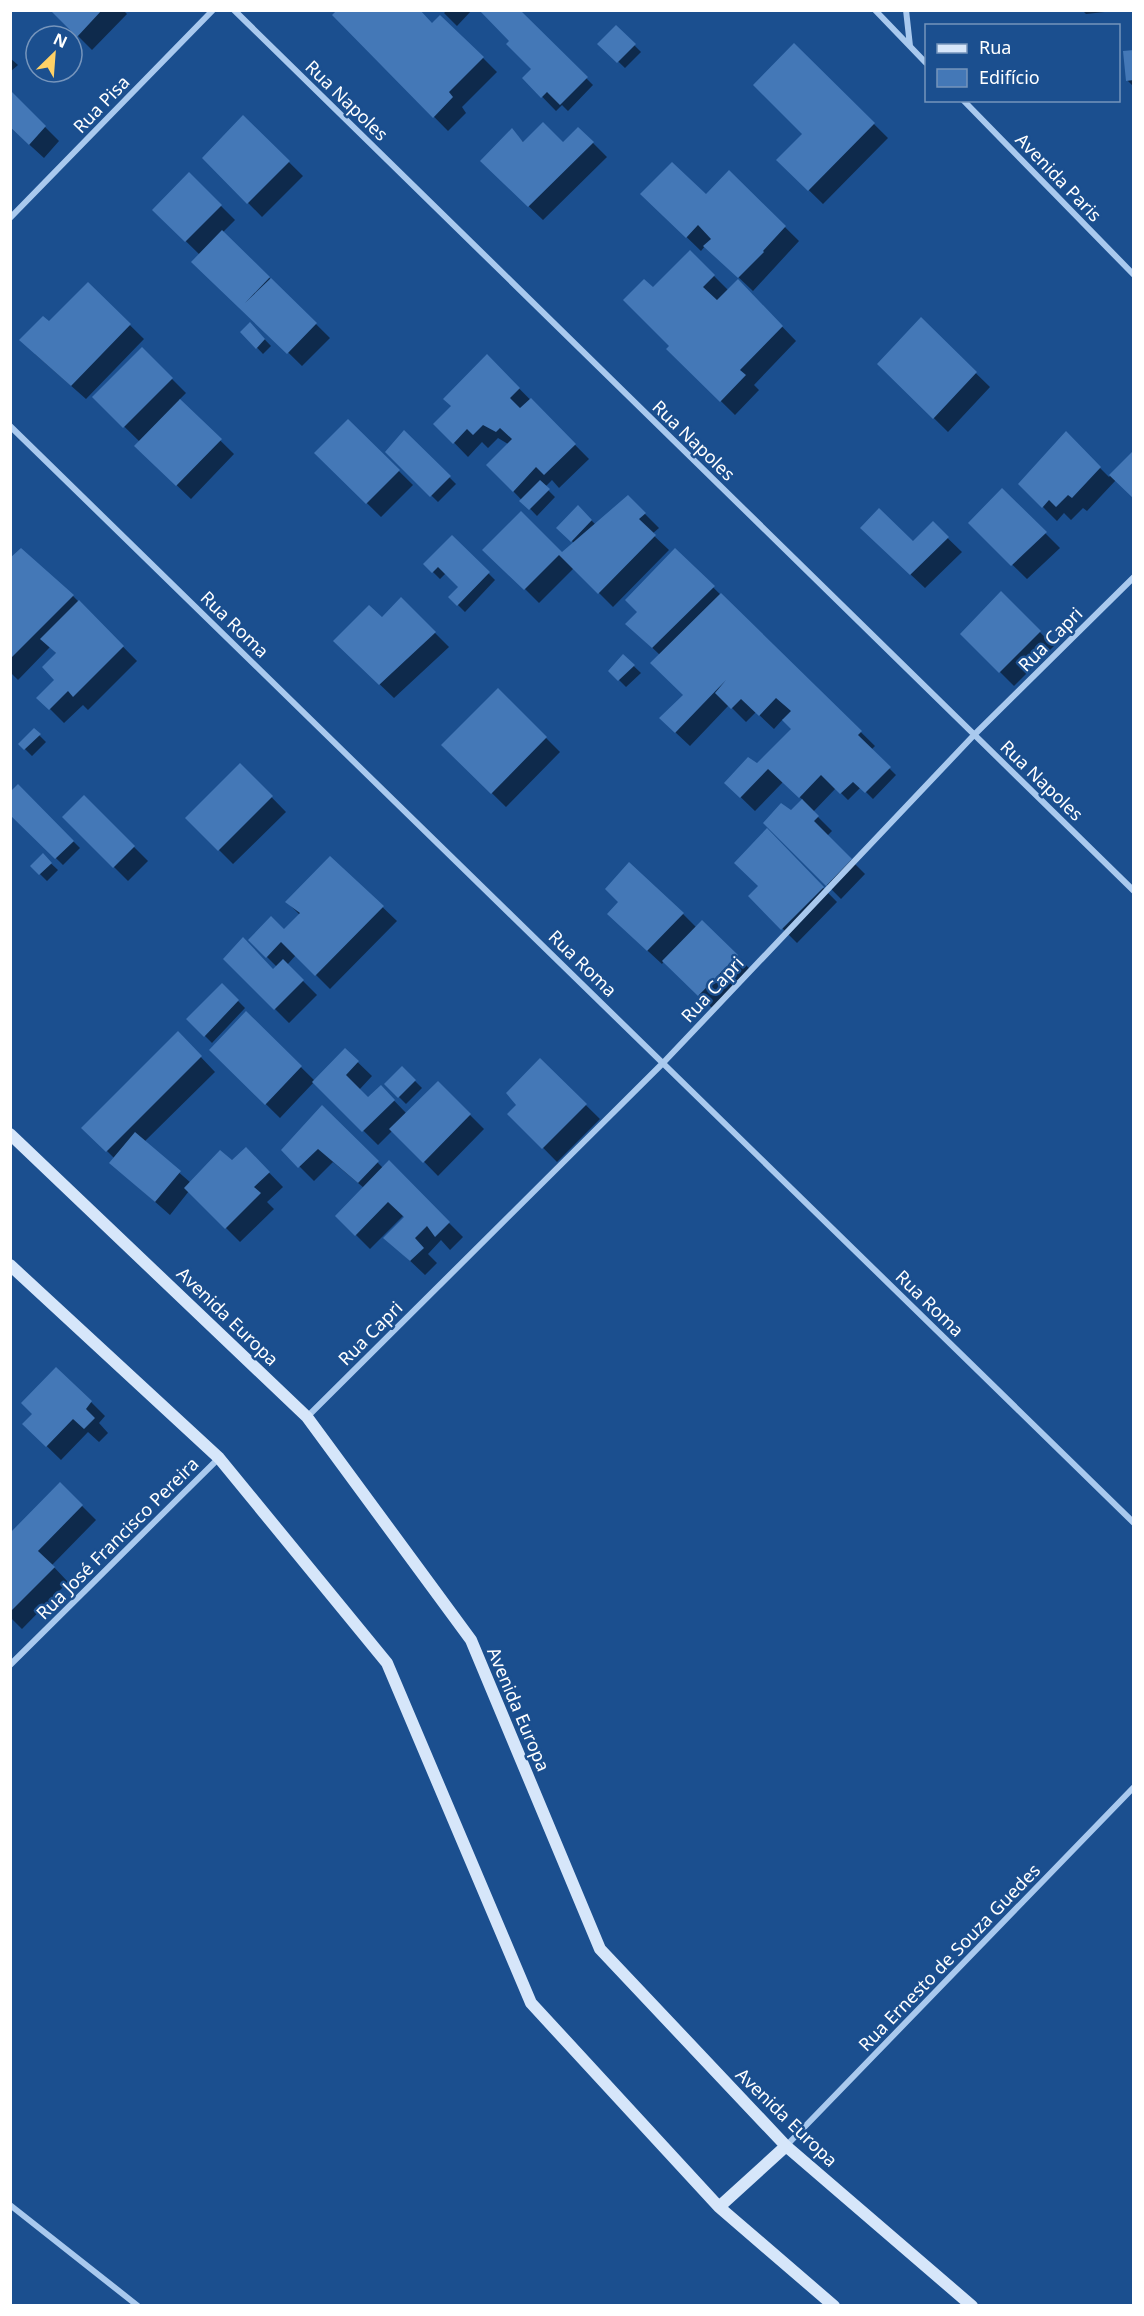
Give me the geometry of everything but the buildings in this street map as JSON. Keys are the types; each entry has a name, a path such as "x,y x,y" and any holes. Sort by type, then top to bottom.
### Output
{"main road":[{"name":"Avenida Europa","path":"10,1134 307,1417 471,1640 600,1949 786,2146 972,2306"},
{"path":"10,1265 219,1458 387,1663 531,2003 719,2207 834,2306"},
{"path":"719,2207 786,2146"}],"street":[{"name":"Rua Pisa","path":"10,218 213,10"},
{"name":"Rua Napoles","path":"234,10 1134,891"},
{"path":"874,10 925,61"},
{"path":"906,10 910,46"},
{"name":"Avenida Paris","path":"965,102 1134,275"},
{"name":"Rua Roma","path":"10,426 1134,1523"},
{"name":"Rua Capri","path":"307,1417 663,1063 974,735 1134,577"},
{"name":"Rua José Francisco Pereira","path":"10,1665 219,1458"},
{"name":"Rua Ernesto de Souza Guedes","path":"786,2146 1134,1788"},
{"path":"10,2205 138,2306"}]}
